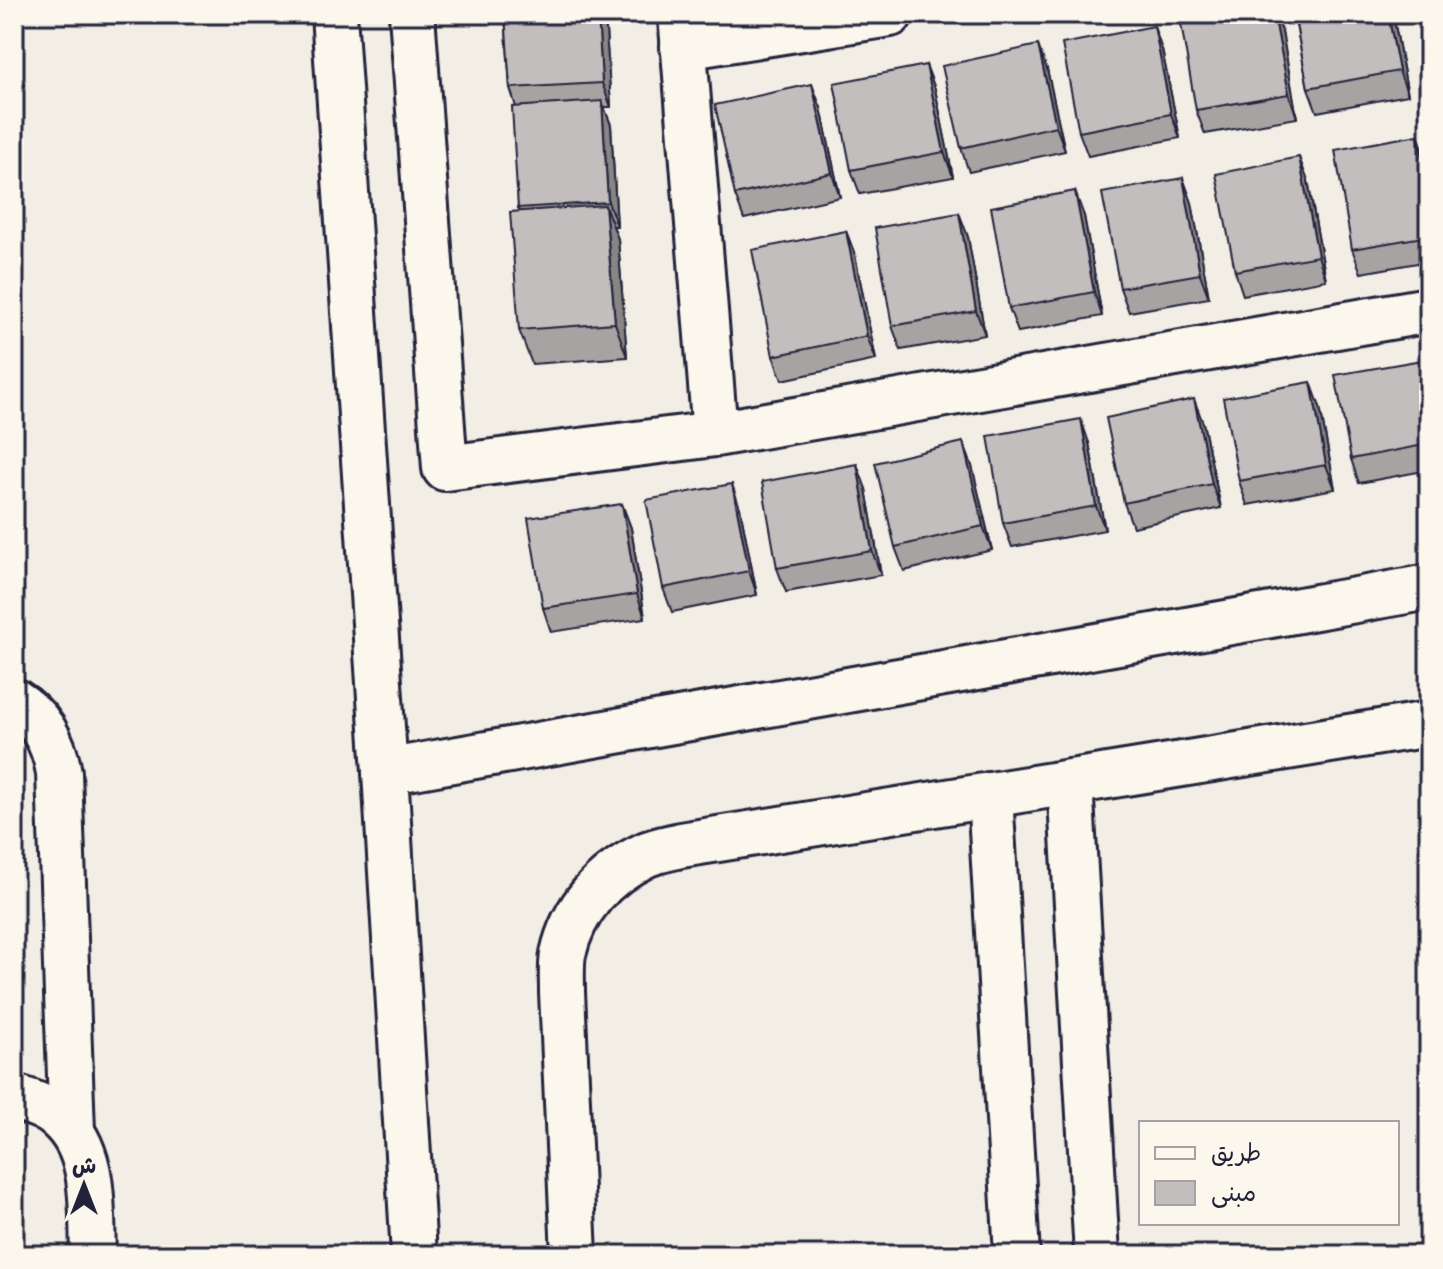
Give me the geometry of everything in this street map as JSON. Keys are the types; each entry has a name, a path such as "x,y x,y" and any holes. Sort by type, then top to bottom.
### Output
{"street":[{"path":"334,14 414,1255"},
{"path":"412,14 445,468 715,434 1429,310"},
{"path":"715,434 682,31 890,14"},
{"path":"385,772 1429,587"},
{"path":"14,701 34,715 46,732 55,752 59,773 72,1131"},
{"path":"574,1255 562,957 572,923 591,894 616,871 647,854 681,845 1429,724"},
{"path":"1070,782 1097,1255"},
{"path":"990,795 1017,1255"},
{"path":"14,1097 40,1106 58,1117 72,1131 83,1151 88,1174 93,1255"}],"building":[{"path":"505,14 598,14 602,83 510,88"},
{"path":"1238,14 1274,14 1289,94 1196,110 1181,24"},
{"path":"1294,14 1388,14 1399,71 1308,88"},
{"path":"1420,14 1429,14 1428,65"},
{"path":"1154,26 1171,114 1079,132 1062,44"},
{"path":"1038,45 1056,126 961,148 942,66"},
{"path":"926,65 944,152 851,170 834,83"},
{"path":"812,84 832,173 735,195 715,105"},
{"path":"602,101 608,202 518,208 512,107"},
{"path":"1418,135 1429,197 1429,236 1352,249 1335,150"},
{"path":"1299,157 1318,256 1235,271 1216,174"},
{"path":"1183,178 1200,274 1120,288 1102,193"},
{"path":"1075,191 1094,292 1009,308 991,207"},
{"path":"605,205 615,323 519,330 510,212"},
{"path":"959,213 976,311 892,326 875,228"},
{"path":"846,231 867,336 773,356 752,250"},
{"path":"1422,360 1429,396 1429,444 1351,459 1335,375"},
{"path":"1311,382 1326,465 1239,481 1223,398"},
{"path":"1194,399 1212,484 1124,503 1106,418"},
{"path":"1081,419 1096,506 1003,523 988,436"},
{"path":"963,442 983,526 895,547 875,463"},
{"path":"857,464 872,551 777,568 762,482"},
{"path":"732,484 749,571 663,588 646,500"},
{"path":"622,504 637,594 543,608 528,518"}]}
